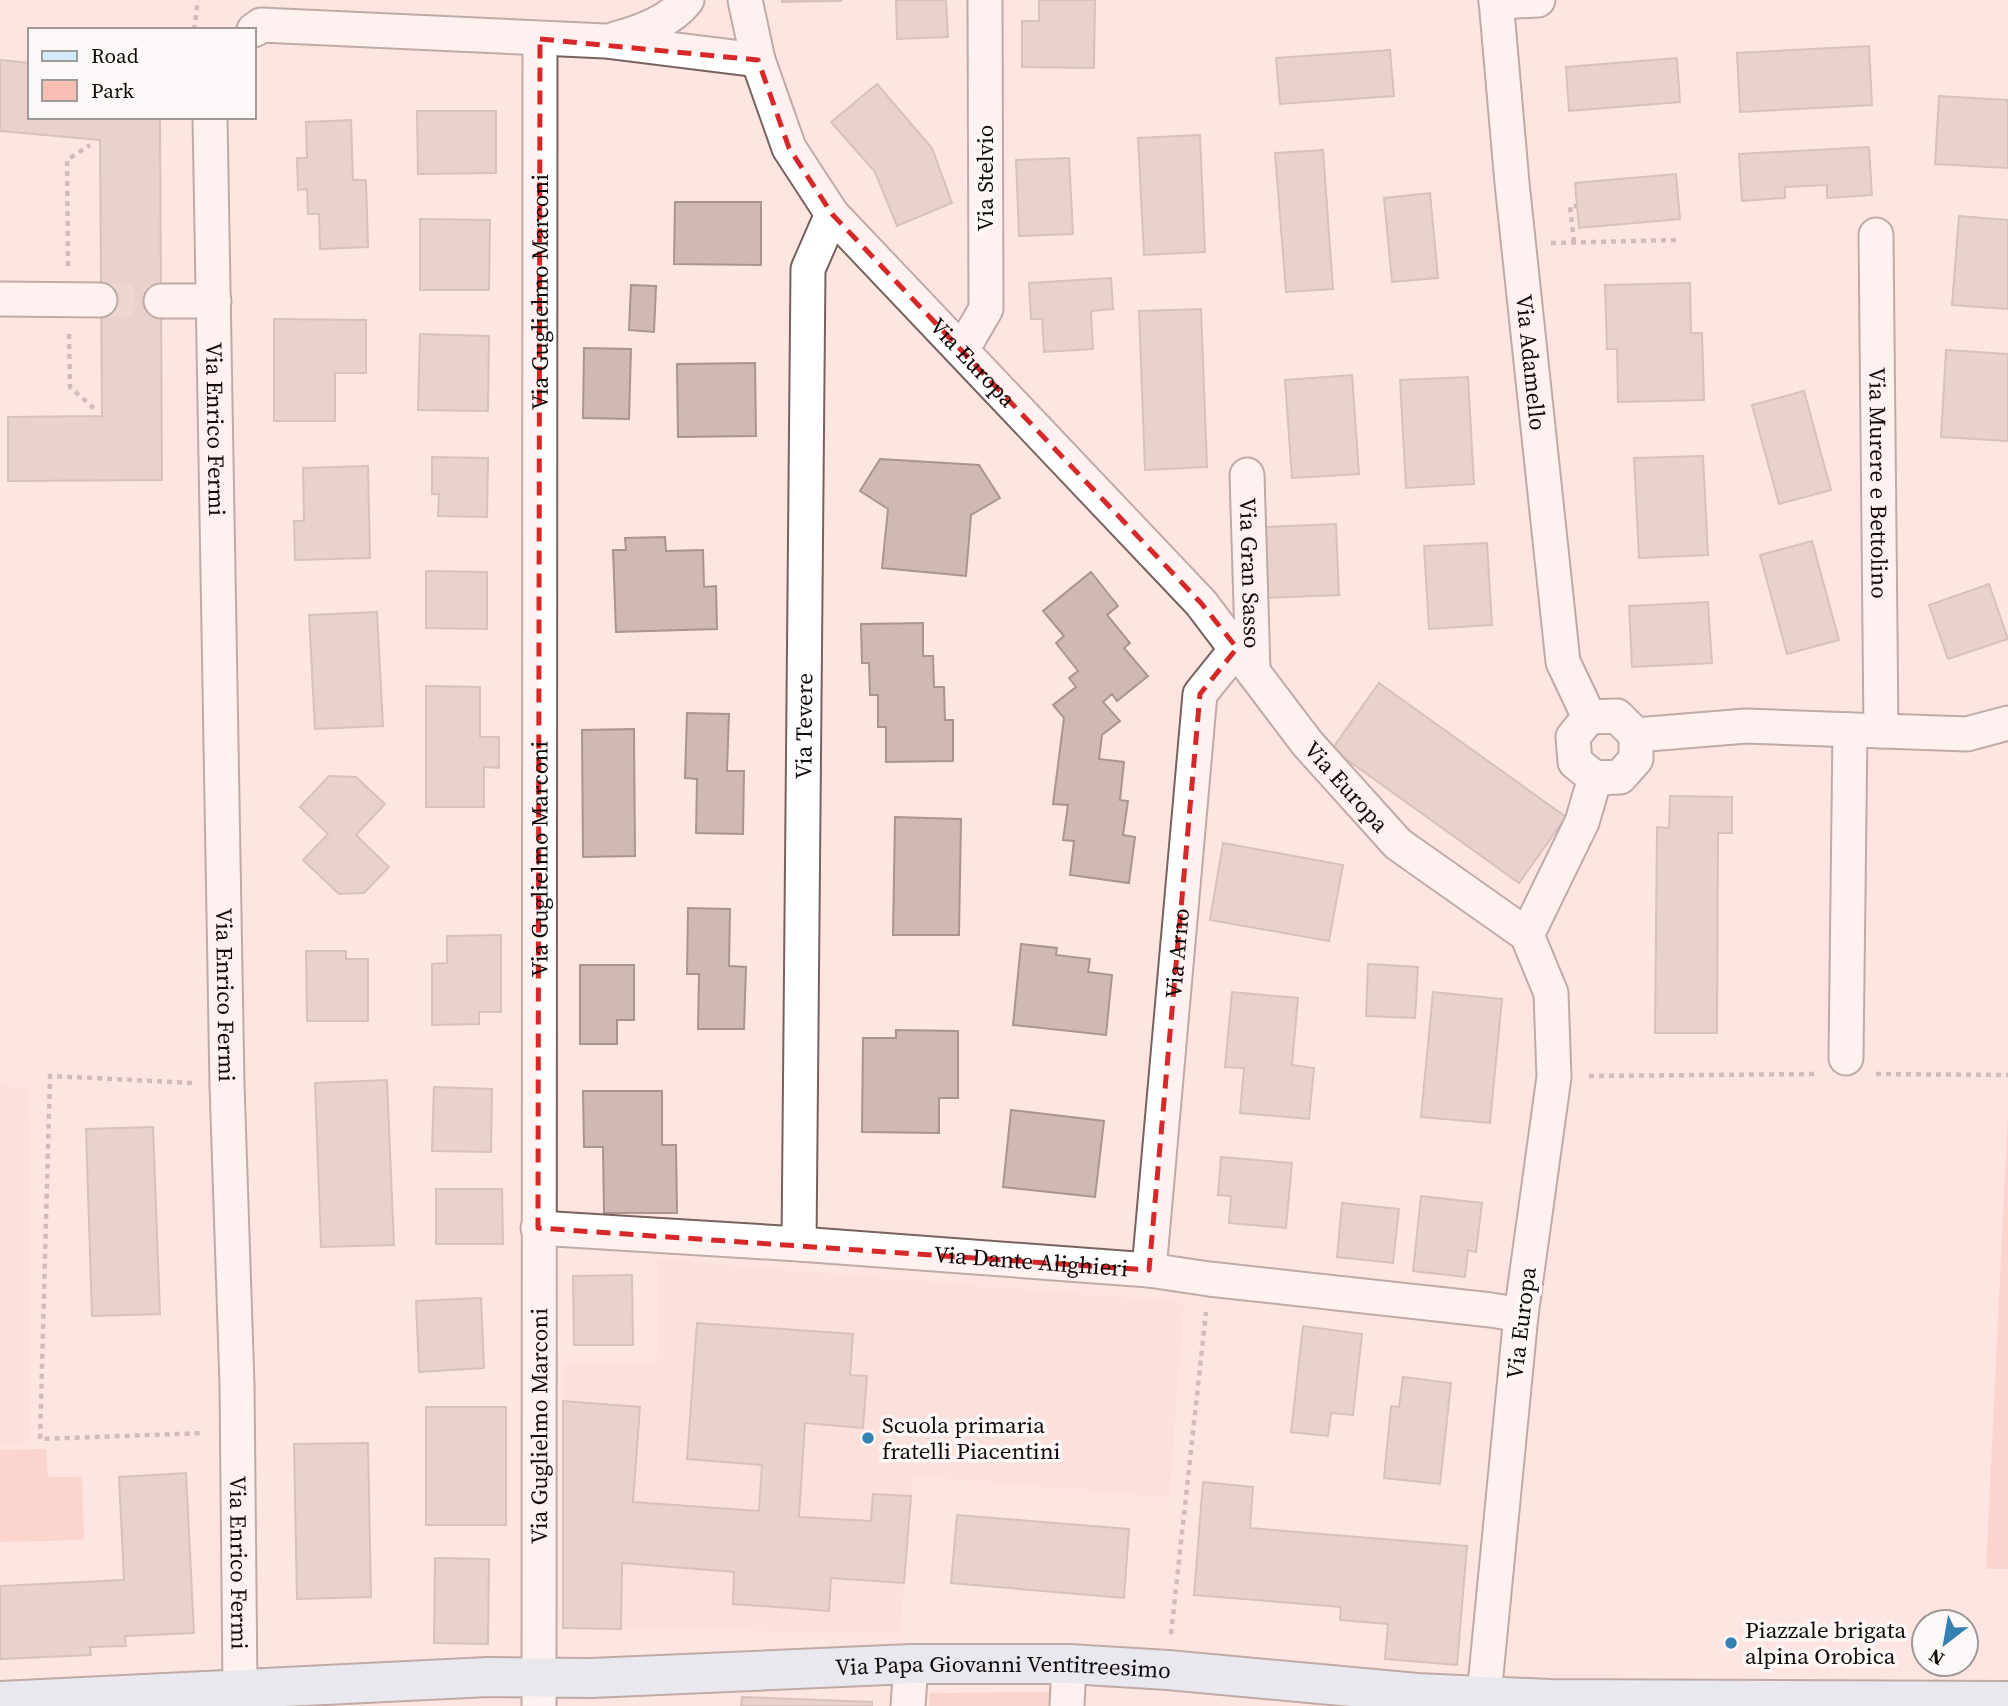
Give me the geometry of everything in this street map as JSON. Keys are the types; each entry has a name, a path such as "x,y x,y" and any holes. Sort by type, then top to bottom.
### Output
{"street":[{"path":"605,41 640,32 679,10 687,0"},
{"name":"Via Europa","path":"745,0 758,60 789,148 832,214 1201,603 1307,743 1398,844 1527,935 1552,993 1554,1077 1521,1315 1484,1701"},
{"name":"Via Stelvio","path":"962,350 985,309 985,0"},
{"path":"1496,1 1538,0"},
{"name":"Via Adamello","path":"1496,1 1563,662 1590,717"},
{"path":"256,29 261,25 605,41 758,60"},
{"name":"Via Guglielmo Marconi","path":"539,1692 540,39"},
{"name":"Via Enrico Fermi","path":"210,119 240,1688"},
{"name":"Via Tevere","path":"799,1244 808,269 832,214"},
{"name":"Via Murere e Bettolino","path":"1846,1069 1866,730 1876,235"},
{"path":"0,299 100,300"},
{"path":"161,300 214,301"},
{"name":"Via Gran Sasso","path":"1245,659 1247,475"},
{"name":"Via Arno","path":"1149,1270 1200,694 1245,659"},
{"path":"1617,716 1636,735 1636,759 1619,777 1595,778 1575,762 1573,737 1590,717 1617,716"},
{"path":"1636,735 1746,726 1967,734 2008,723"},
{"path":"1527,935 1582,822 1595,778"},
{"name":"Via Dante Alighieri","path":"538,1228 1149,1270 1521,1315"},
{"path":"908,1706 911,1664"},
{"name":"Via Papa Giovanni Ventitreesimo","path":"0,1701 58,1703 240,1688 488,1677 539,1692 591,1678 911,1664 1069,1664 1168,1670 1484,1701 2008,1701"},
{"path":"1067,1706 1069,1664"}],"path":[{"path":"194,28 198,0"},
{"path":"1574,242 1570,206 1576,206"},
{"path":"1519,244 1676,240"},
{"path":"1554,1077 1846,1069 2008,1075"},
{"path":"228,1085 50,1076 40,1439 237,1432"},
{"path":"1168,1670 1209,1279"}],"highlighted area":[{"path":"540,39 758,60 789,148 832,214 1201,603 1237,648 1200,694 1149,1270 538,1228"}],"shaded area":[{"path":"0,1085 29,1086 30,1443 0,1444"},
{"name":"Scuola primaria fratelli Piacentini","path":"658,1259 1184,1302 1169,1498 913,1476 900,1633 563,1628 563,1364 657,1362"}],"green space":[{"path":"2008,1112 2008,1569 1986,1569"},
{"path":"46,1449 48,1477 82,1477 84,1540 0,1542 0,1450"},
{"path":"1054,1692 1053,1706 929,1706 930,1693"}],"building":[{"path":"841,0 841,1 782,2"},
{"path":"896,0 946,0 948,37 897,39"},
{"path":"1039,0 1095,0 1094,68 1022,67 1022,21 1039,21"},
{"path":"1869,46 1872,105 1740,112 1737,53"},
{"path":"1390,50 1394,96 1280,104 1276,58"},
{"path":"1677,58 1680,102 1569,111 1566,67"},
{"path":"0,60 28,63 28,119 160,119 162,480 8,481 8,417 102,416 100,140 0,131"},
{"path":"877,84 932,148 952,203 897,226 875,172 831,122"},
{"path":"1939,96 2008,100 2008,168 1935,164"},
{"path":"417,111 496,111 496,173 418,174"},
{"path":"351,120 353,180 366,180 368,247 320,249 319,214 308,214 307,189 298,190 297,158 307,158 306,122"},
{"path":"1200,135 1205,252 1144,255 1138,138"},
{"path":"1869,147 1872,195 1827,198 1827,185 1785,187 1785,198 1742,201 1739,154"},
{"path":"1323,150 1333,289 1286,292 1275,153"},
{"path":"1069,158 1073,234 1019,236 1016,160"},
{"path":"1676,174 1680,219 1579,228 1575,183"},
{"path":"1430,193 1438,278 1392,282 1384,198"},
{"path":"675,202 761,202 761,265 674,264"},
{"path":"1959,216 2008,220 2008,309 1952,305"},
{"path":"420,219 490,220 489,290 420,290"},
{"path":"1111,278 1113,309 1091,311 1093,349 1044,352 1042,319 1031,319 1029,283"},
{"path":"1690,283 1691,333 1702,333 1704,400 1618,402 1617,349 1607,349 1605,285"},
{"path":"631,285 656,286 654,332 629,330"},
{"path":"1201,309 1207,467 1145,470 1139,311"},
{"path":"274,319 366,320 366,373 335,373 335,421 274,421"},
{"path":"420,334 489,336 488,411 418,410"},
{"path":"584,348 631,349 629,419 583,418"},
{"path":"1946,350 2008,354 2008,441 1941,437"},
{"path":"755,363 756,436 678,437 677,364"},
{"path":"1352,375 1359,474 1292,478 1285,380"},
{"path":"1468,377 1474,484 1406,488 1400,380"},
{"path":"1804,391 1831,490 1779,504 1752,405"},
{"path":"1703,456 1708,555 1639,558 1634,458"},
{"path":"432,457 488,458 487,517 438,516 439,494 432,494"},
{"path":"880,459 979,465 1000,498 971,515 966,576 882,568 888,509 860,491"},
{"path":"368,466 370,558 295,560 294,521 304,521 303,468"},
{"path":"1336,524 1339,595 1266,598 1263,527"},
{"path":"665,537 666,551 703,550 704,587 716,586 717,629 616,632 613,550 626,550 625,538"},
{"path":"1812,541 1839,640 1787,654 1760,555"},
{"path":"1487,543 1492,625 1429,629 1424,546"},
{"path":"426,571 487,572 487,629 426,628"},
{"path":"1091,572 1118,606 1107,615 1130,643 1124,648 1148,676 1117,701 1112,694 1103,702 1120,721 1102,735 1099,759 1124,762 1120,800 1128,801 1123,835 1135,837 1129,883 1070,875 1074,841 1063,840 1068,805 1053,804 1064,718 1053,705 1076,687 1069,678 1078,671 1056,643 1064,636 1043,611"},
{"path":"1989,584 2008,639 1948,659 1929,605"},
{"path":"1708,602 1712,663 1632,667 1629,606"},
{"path":"377,612 383,726 315,729 309,615"},
{"path":"923,623 923,656 933,656 934,687 944,687 945,720 953,720 953,761 886,762 886,727 878,727 878,695 870,695 869,663 862,663 861,624"},
{"path":"1379,683 1566,817 1519,883 1332,749"},
{"path":"426,686 480,687 480,737 499,737 499,768 484,767 484,807 426,807"},
{"path":"687,713 729,714 727,771 744,771 743,834 696,833 697,779 685,778"},
{"path":"634,729 635,856 583,857 582,730"},
{"path":"329,776 356,777 385,804 356,835 389,867 364,893 339,894 303,860 328,834 300,807"},
{"path":"1670,796 1732,797 1732,833 1718,833 1717,1033 1655,1033 1657,827 1669,828"},
{"path":"895,817 961,819 959,935 893,935"},
{"path":"1223,843 1343,865 1329,941 1210,920"},
{"path":"688,908 730,909 729,966 746,967 744,1029 698,1029 699,974 687,974"},
{"path":"501,935 501,1012 479,1012 479,1024 432,1025 432,964 447,963 447,936"},
{"path":"1021,944 1057,948 1056,955 1090,959 1088,972 1112,975 1106,1035 1013,1025"},
{"path":"306,951 346,951 346,959 368,959 368,1021 307,1021"},
{"path":"1368,964 1418,967 1415,1018 1366,1016"},
{"path":"580,965 634,965 634,1020 617,1020 617,1044 580,1044"},
{"path":"1232,992 1298,998 1292,1065 1314,1068 1309,1119 1240,1113 1244,1068 1225,1067"},
{"path":"1433,992 1502,999 1490,1123 1421,1117"},
{"path":"896,1030 958,1031 958,1098 939,1098 939,1133 862,1132 863,1038 896,1038"},
{"path":"387,1080 394,1245 321,1247 315,1083"},
{"path":"434,1087 492,1089 491,1152 432,1151"},
{"path":"583,1091 662,1091 662,1145 676,1145 677,1213 604,1213 603,1147 584,1147"},
{"path":"1011,1110 1104,1121 1095,1197 1003,1187"},
{"path":"153,1127 160,1314 92,1316 86,1129"},
{"path":"1221,1157 1292,1163 1286,1228 1229,1223 1231,1196 1218,1195"},
{"path":"436,1189 502,1189 503,1244 436,1244"},
{"path":"1421,1196 1482,1203 1476,1252 1468,1250 1465,1277 1413,1271"},
{"path":"1342,1203 1399,1209 1393,1263 1337,1257"},
{"path":"632,1275 633,1345 574,1345 573,1276"},
{"path":"481,1298 484,1368 419,1372 416,1301"},
{"path":"697,1323 853,1334 850,1375 867,1376 863,1428 805,1423 799,1517 871,1521 873,1494 911,1496 904,1583 831,1578 829,1611 733,1604 734,1572 622,1563 621,1629 563,1628 563,1401 640,1407 633,1502 759,1511 762,1465 687,1459"},
{"path":"1303,1326 1362,1334 1353,1415 1331,1413 1328,1436 1291,1432"},
{"path":"1403,1377 1451,1383 1440,1484 1384,1478 1391,1406 1399,1407"},
{"path":"426,1407 506,1407 506,1525 426,1525"},
{"path":"368,1443 371,1597 297,1599 294,1444"},
{"path":"186,1473 194,1633 125,1636 126,1646 90,1647 91,1655 0,1659 0,1586 124,1580 119,1477"},
{"path":"1203,1482 1253,1487 1250,1528 1467,1546 1457,1665 1385,1659 1388,1624 1340,1620 1341,1607 1194,1595"},
{"path":"957,1515 1129,1529 1124,1598 951,1583"},
{"path":"435,1558 489,1559 488,1644 434,1643"},
{"path":"742,1697 872,1702 872,1706 741,1706"}],"tunnel":[{"path":"100,300 161,301"}],"place":[{"name":"Scuola primaria fratelli Piacentini","path":"868,1438"},
{"name":"Piazzale brigata alpina Orobica","path":"1731,1643"}]}
